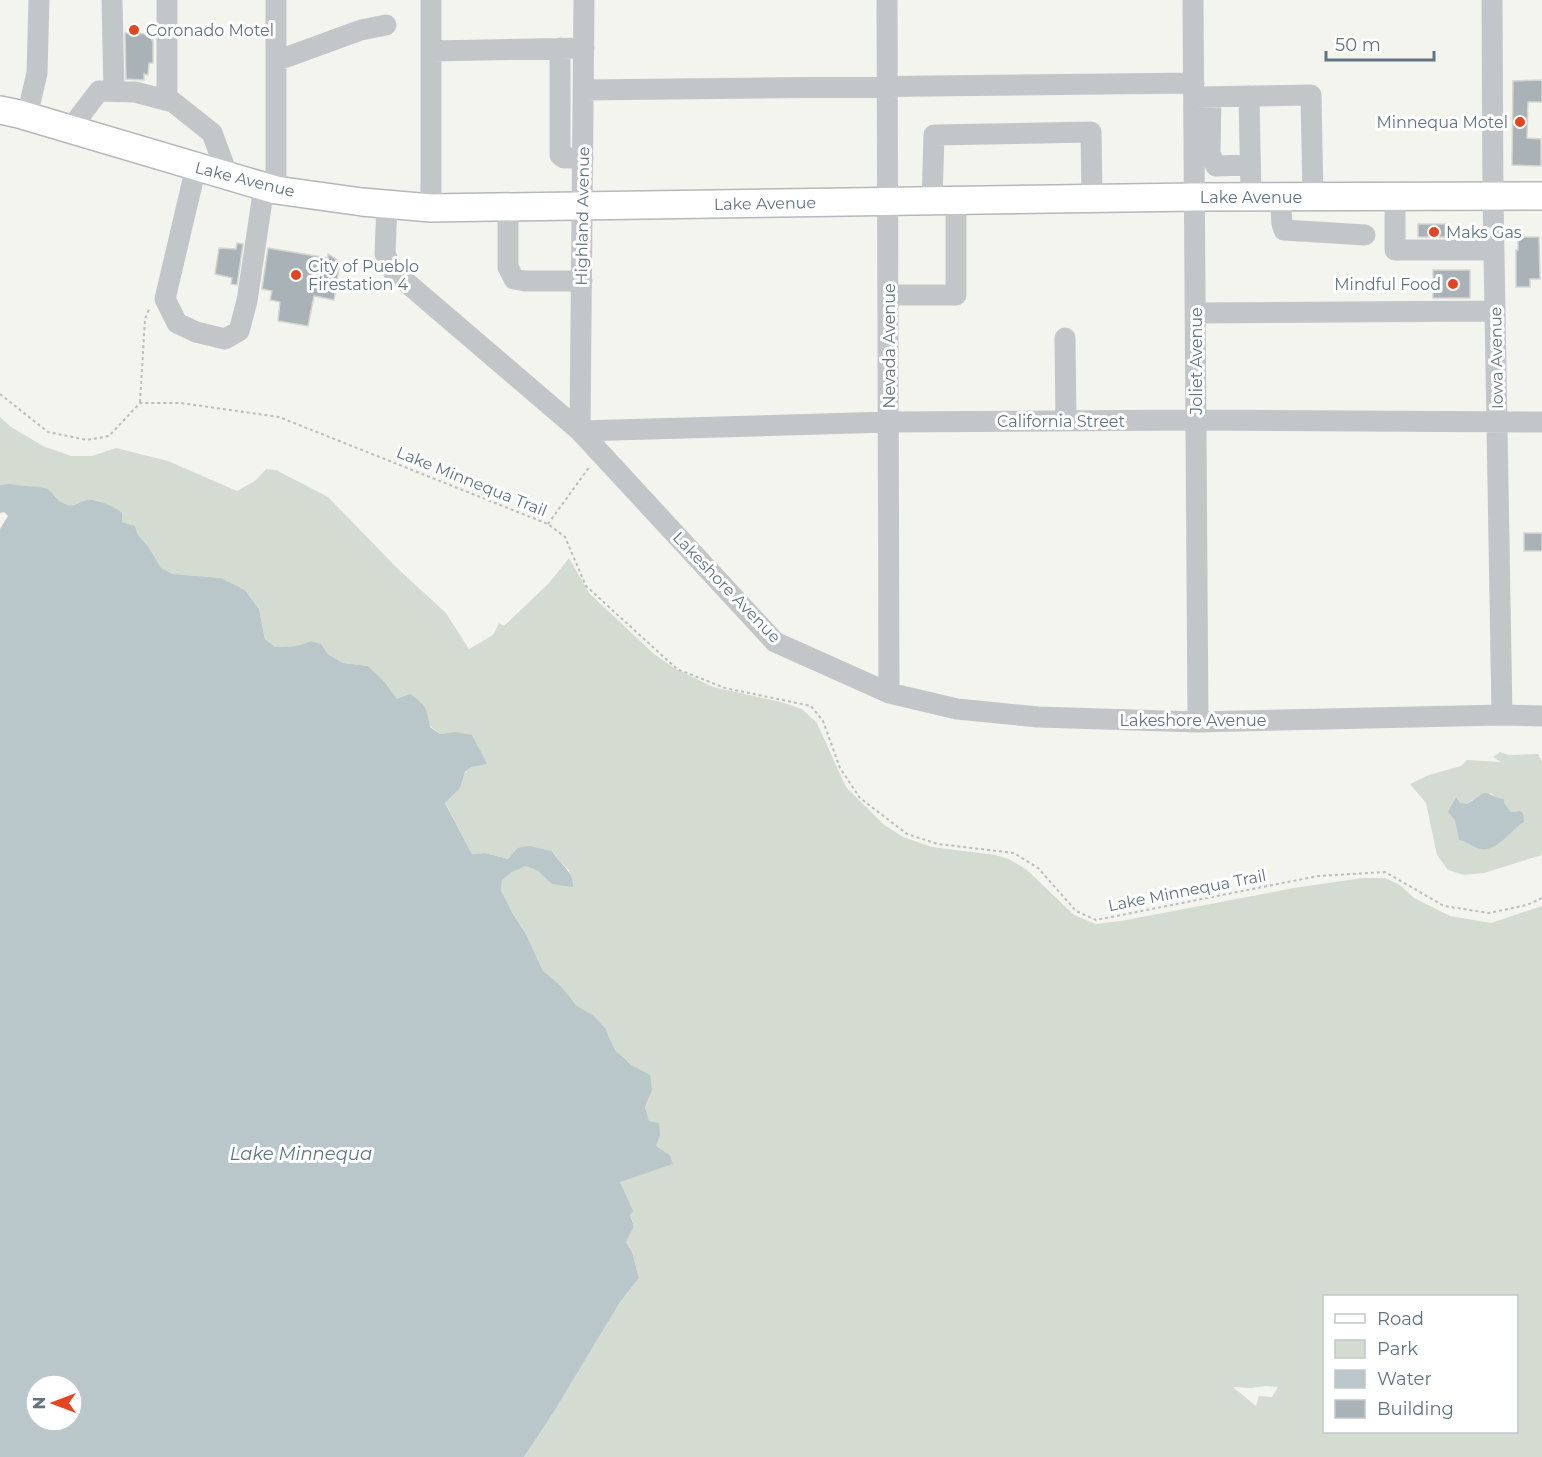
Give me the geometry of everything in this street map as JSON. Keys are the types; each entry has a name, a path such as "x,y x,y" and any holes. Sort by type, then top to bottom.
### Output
{"main road":[{"name":"Lake Avenue","path":"0,110 27,116 270,189 431,208 1092,198 1542,196"}],"street":[{"path":"27,116 37,73 39,0"},
{"path":"112,0 114,91"},
{"path":"167,0 167,100"},
{"path":"196,167 165,299 177,323 225,339 239,331 270,189 276,60 276,0"},
{"path":"431,0 431,208"},
{"name":"Highland Avenue","path":"580,431 584,0"},
{"name":"Nevada Avenue","path":"887,0 890,693"},
{"name":"Joliet Avenue","path":"1193,0 1202,154 1195,197 1198,722"},
{"name":"Iowa Avenue","path":"1492,0 1502,715"},
{"path":"276,60 361,30 386,26"},
{"path":"560,48 560,155 564,158 583,158"},
{"path":"431,51 584,48"},
{"path":"583,90 888,87 1250,96 1311,95 1313,197"},
{"path":"70,129 99,91 135,92 167,100 173,102 212,133 228,176"},
{"path":"1250,96 1251,197"},
{"path":"888,295 956,295 934,135 1091,132 1092,198"},
{"path":"1202,154 1216,165 1250,165"},
{"path":"1395,196 1395,250 1494,250"},
{"path":"1280,197 1284,230 1365,235"},
{"name":"Lakeshore Avenue","path":"387,204 385,254 393,271 580,431 775,642 890,693 957,709 1038,717 1198,722 1542,716"},
{"path":"508,207 508,267 514,279 582,281"},
{"path":"1195,313 1495,311"},
{"path":"1065,338 1066,421"},
{"name":"California Street","path":"580,431 889,422 1196,420 1542,422"}],"path":[{"path":"0,394 48,432 87,440 109,436 140,403 145,319 150,306 165,299"},
{"name":"Lake Minnequa Trail","path":"140,403 181,403 279,417 548,524 565,537 586,586 677,669 725,688 811,706 823,721 840,768 860,798 907,834 938,844 1014,853 1038,868 1076,911 1096,920 1318,876 1385,872 1444,906 1490,912 1527,905 1542,898"},
{"path":"548,524 599,452"}],"green space":[{"path":"0,417 11,427 43,446 71,456 92,456 116,448 168,461 237,491 255,481 266,469 276,470 328,497 397,568 446,613 469,649 493,635 499,623 504,626 549,583 569,558 589,593 654,654 674,668 713,687 802,709 817,723 846,787 883,824 903,837 932,847 1009,859 1027,870 1074,915 1096,924 1362,878 1385,878 1400,885 1414,898 1450,916 1491,923 1542,906 1542,1457 524,1457 620,1302 639,1278 632,1252 626,1242 634,1227 620,1181 673,1164 670,1155 656,1146 645,1107 652,1090 615,1050 605,1028 593,1015 577,1006 560,985 543,971 526,934 511,913 501,889 502,880 512,872 526,866 538,871 552,884 570,871 552,851 533,847 523,848 508,859 485,853 472,854 445,802 455,793 471,767 455,732 440,734 397,699 383,680 368,666 343,663 328,654 321,644 311,641 297,646 275,647 265,639 259,609 245,590 221,578 173,574 161,568 148,546 138,535 135,526 122,522 116,509 91,500 67,505 61,503 52,492 47,490 0,485","holes":["1233,1387 1278,1387 1272,1397 1259,1396 1256,1406"]},
{"path":"1500,752 1509,755 1538,754 1542,762 1542,855 1484,873 1464,875 1448,870 1437,855 1426,803 1410,784 1429,775 1461,766 1467,760 1501,762 1493,757","holes":["1491,793 1511,812 1520,811 1505,836 1477,848 1460,833 1455,814 1456,798 1460,804 1467,804"]}],"water":[{"name":"Lake Minnequa","path":"10,484 44,488 62,503 68,505 91,500 110,506 122,513 122,522 135,526 138,535 148,546 161,568 173,574 221,578 245,590 259,609 265,639 275,647 297,646 311,641 321,644 328,654 343,663 368,666 383,680 397,699 410,694 423,704 430,727 440,734 455,732 472,735 487,764 471,767 465,772 460,788 445,803 472,854 485,853 508,859 518,848 529,846 552,851 569,872 573,887 552,884 538,871 526,866 512,872 502,880 501,890 526,934 543,971 560,985 577,1006 593,1015 605,1028 615,1050 631,1065 650,1075 652,1090 645,1107 649,1121 659,1123 660,1135 656,1146 670,1155 673,1164 620,1182 633,1211 630,1215 634,1227 626,1242 632,1252 639,1278 620,1302 524,1457 0,1457 0,529 8,516 4,512 0,513 0,485"},
{"path":"1484,793 1504,799 1504,803 1511,812 1523,813 1524,822 1499,844 1481,849 1459,840 1455,820 1448,812 1456,797 1460,803 1467,804"}],"building":[{"path":"125,33 151,34 153,63 149,63 148,75 144,74 144,80 126,79"},
{"name":"Minnequa Motel","path":"1542,80 1542,102 1528,102 1527,138 1541,139 1541,166 1512,165 1513,81"},
{"path":"1418,224 1449,224 1449,237 1418,237"},
{"path":"1518,237 1539,237 1540,279 1530,279 1530,287 1516,287"},
{"path":"237,243 243,244 237,285 231,284 232,278 215,274 219,248 236,249"},
{"path":"268,248 328,258 328,254 340,262 334,300 314,296 308,326 278,321 280,302 270,300 272,291 262,289"},
{"path":"1433,270 1470,270 1470,298 1433,298"},
{"path":"1524,533 1542,533 1542,551 1524,551"}],"place":[{"name":"Coronado Motel","path":"134,30"},
{"name":"Minnequa Motel","path":"1520,122"},
{"name":"Maks Gas","path":"1434,232"},
{"name":"City of Pueblo Firestation 4","path":"296,275"},
{"name":"Mindful Food","path":"1453,284"}]}
